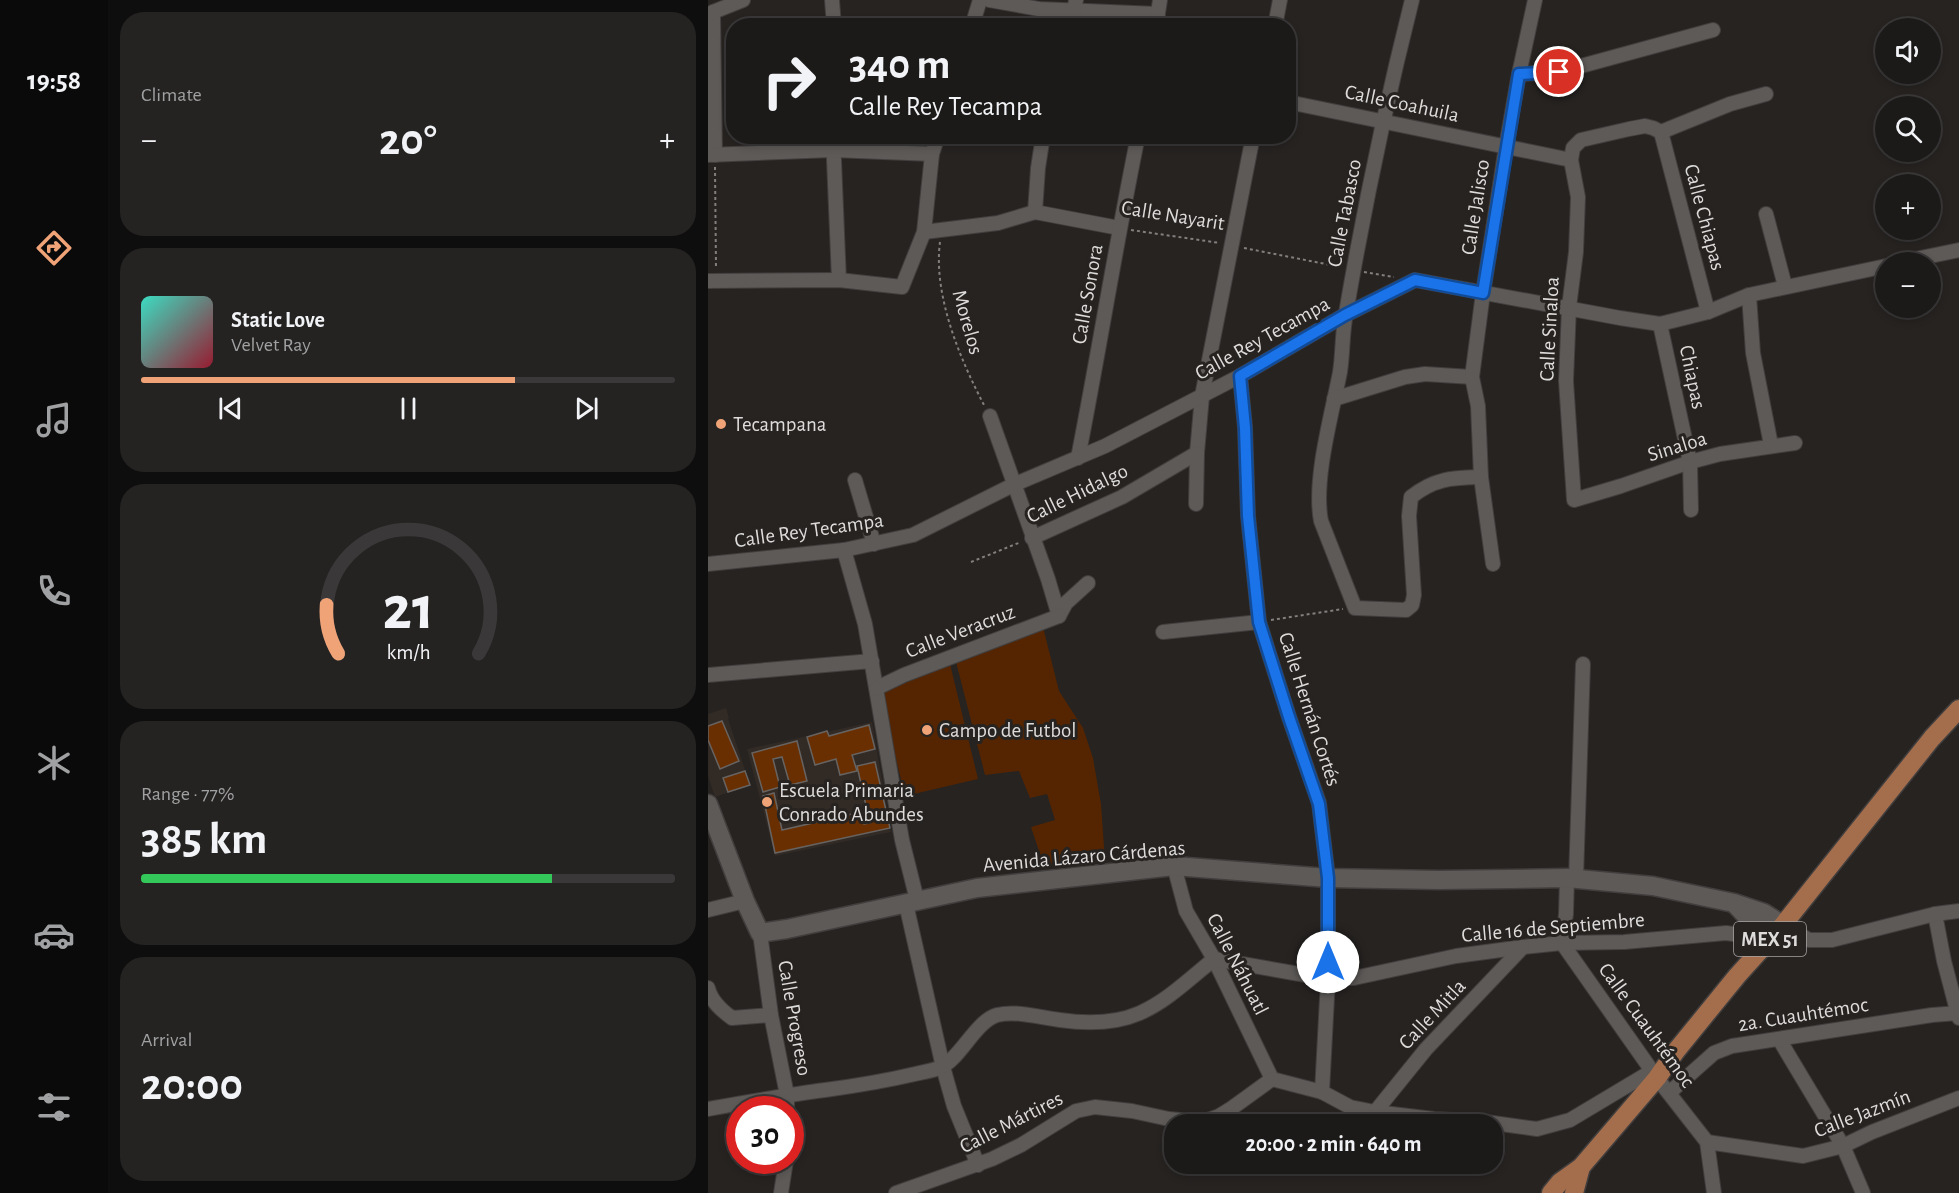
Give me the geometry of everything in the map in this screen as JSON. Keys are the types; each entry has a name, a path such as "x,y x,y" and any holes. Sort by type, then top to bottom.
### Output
{"main road":[{"name":"MEX 51","path":"1565,1190 1654,1074 1783,925 1932,738 1959,710"},
{"path":"708,804 745,902 760,933"},
{"name":"Avenida Lázaro Cárdenas","path":"760,933 977,888 1174,866 1328,878 1571,879 1653,886 1734,903 1764,913 1783,925"},
{"path":"1734,903 1767,943"}],"street":[{"path":"743,0 711,14 712,155 823,144"},
{"path":"832,0 833,18"},
{"path":"974,18 980,0"},
{"path":"989,0 1039,9 1076,6 1158,13"},
{"path":"1277,18 1280,0"},
{"name":"Calle Tabasco","path":"1354,608 1321,521 1320,484 1340,370 1345,315 1383,120 1412,0"},
{"name":"Calle Jalisco","path":"1493,564 1481,477 1478,406 1472,377 1506,147 1535,0"},
{"path":"1519,74 1559,72 1713,30"},
{"path":"1506,147 1571,160 1573,148 1581,140 1645,126 1660,132 1730,104 1766,93"},
{"name":"Calle Coahuila","path":"1296,104 1506,147"},
{"name":"Calle Chiapas","path":"1660,132 1708,312"},
{"path":"833,144 839,280"},
{"path":"842,144 932,154"},
{"path":"712,281 839,280 902,287 924,232 932,154 935,144"},
{"path":"1035,212 1042,144"},
{"name":"Calle Sonora","path":"1078,458 1136,144"},
{"path":"1197,504 1197,453 1202,396 1251,144"},
{"name":"Calle Sinaloa","path":"1571,160 1578,196 1566,381 1574,500"},
{"name":"Calle Nayarit","path":"924,232 998,223 1035,212 1119,228"},
{"path":"1766,214 1785,286"},
{"path":"1941,254 1959,250"},
{"path":"1415,280 1660,324 1708,312 1749,295 1875,268"},
{"name":"Calle Rey Tecampa","path":"708,564 844,550 913,535 1013,485 1106,446 1240,376 1345,315 1415,280"},
{"path":"1749,295 1753,353 1771,445"},
{"name":"Chiapas","path":"1660,324 1690,462 1691,510"},
{"path":"1334,399 1405,377 1425,374 1472,377"},
{"name":"Calle Hernán Cortés","path":"1240,376 1245,428 1248,516 1259,622 1319,804 1328,878 1328,979 1322,1092"},
{"path":"990,416 1059,616"},
{"name":"Sinaloa","path":"1574,500 1690,462 1771,445 1796,443"},
{"name":"Calle Hidalgo","path":"1032,538 1122,497 1197,453"},
{"path":"1354,608 1406,610 1412,605 1414,595 1409,516 1411,497 1425,485 1445,478 1481,477"},
{"path":"855,480 874,544"},
{"path":"844,550 865,624 911,902 943,1067 954,1106 978,1165"},
{"path":"1059,616 1066,603 1088,583"},
{"name":"Calle Veracruz","path":"877,688 915,670 1059,616"},
{"path":"1163,632 1259,622"},
{"path":"708,675 872,661"},
{"path":"1562,943 1571,879 1583,664"},
{"name":"Calle Náhuatl","path":"1174,866 1186,911 1214,960 1272,1078"},
{"path":"708,910 745,902"},
{"path":"1783,925 1809,940 1832,940 1935,914 1959,911"},
{"path":"1935,914 1959,1018"},
{"name":"Calle Progreso","path":"760,933 771,1015 787,1095"},
{"name":"Calle 16 de Septiembre","path":"1214,960 1328,979 1354,978 1456,956 1562,943 1624,942 1726,933 1767,943"},
{"name":"Calle Cuauhtémoc","path":"1562,943 1654,1074 1707,1142 1714,1193"},
{"name":"Calle Mitla","path":"1375,1112 1426,1049 1523,947"},
{"path":"708,1109 875,1083 943,1067 989,1019 999,1015 1024,1014 1088,1024 1118,1021 1142,1014 1166,999 1214,960"},
{"path":"708,988 720,1008 732,1018 771,1015"},
{"name":"2a. Cuauhtémoc","path":"1669,1093 1714,1053 1732,1046 1932,1015 1959,1013"},
{"path":"1779,1039 1843,1146 1863,1193"},
{"path":"1272,1078 1322,1092 1350,1107 1375,1112 1537,1129 1570,1120 1654,1074"},
{"name":"Calle Mártires","path":"896,1193 978,1165 1021,1145 1076,1111 1095,1107 1202,1122 1232,1108 1272,1078"},
{"name":"Calle Jazmín","path":"1707,1142 1803,1156 1843,1146 1872,1132 1959,1098"},
{"path":"781,1193 784,1174"}],"path":[{"path":"712,155 712,281"},
{"name":"Calle Nayarit","path":"1119,228 1231,245 1415,280"},
{"name":"Morelos","path":"942,230 938,258 947,316 966,371 990,416"},
{"name":"Calle Hidalgo","path":"971,562 1032,538"},
{"path":"1259,622 1354,608"}],"shaded area":[{"path":"1043,627 1059,691 1083,728 1093,758 1101,804 1105,861 1044,866 1031,827 1055,820 1047,794 1030,798 1019,771 985,775 955,658"},
{"name":"Campo de Futbol","path":"950,664 978,779 905,796 877,681"},
{"path":"726,708 750,785 715,797 708,776 708,714"},
{"path":"872,722 891,832 775,856 747,749"}],"building":[{"path":"722,721 739,761 720,769 708,740 708,726"},
{"path":"869,725 875,749 852,755 857,771 840,775 836,759 815,765 807,737 827,731 829,736"},
{"path":"797,741 807,781 790,785 782,757 773,759 780,787 763,792 752,753"},
{"path":"875,762 890,828 775,853 763,796 774,793 782,830 861,812 864,824 870,823 857,766"},
{"path":"745,771 750,785 728,792 723,778"}],"place":[{"name":"Tecampana","path":"721,424"},
{"name":"Campo de Futbol","path":"927,730"},
{"name":"Escuela Primaria Conrado Abundes","path":"767,802"}],"route":[{"path":"1328,962 1328,878 1319,804 1259,622 1248,516 1245,428 1240,376 1345,315 1415,280 1483,293 1519,74 1559,72"}]}
